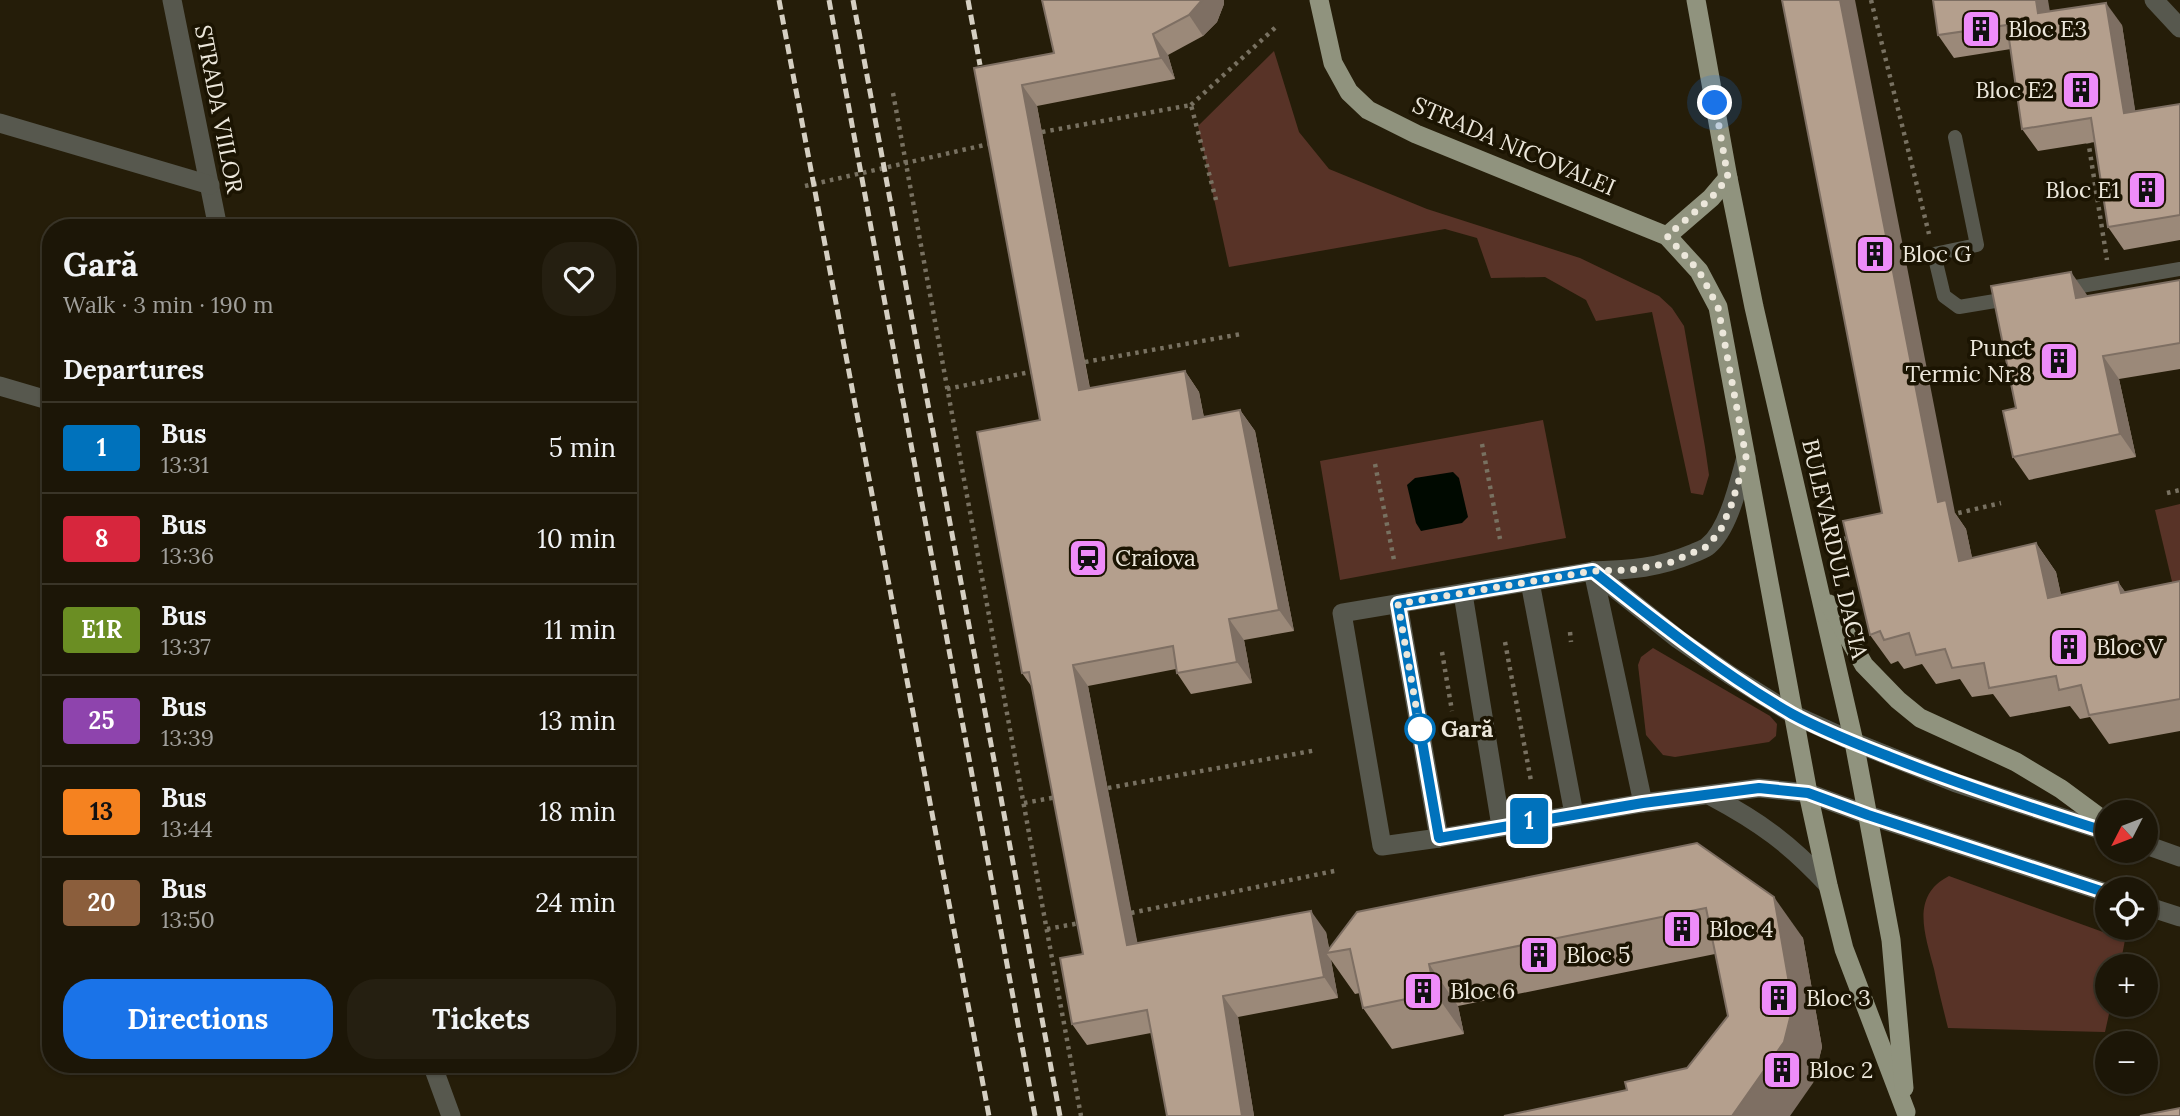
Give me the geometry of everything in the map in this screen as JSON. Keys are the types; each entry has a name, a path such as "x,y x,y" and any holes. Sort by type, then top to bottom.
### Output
{"main road":[{"name":"STRADA NICOVALEI","path":"1319,0 1333,63 1349,92 1368,110 1416,134 1667,236"},
{"name":"BULEVARDUL DACIA","path":"1696,0 1728,178 1868,815 1891,940 1906,1114"},
{"path":"1667,236 1711,198 1728,178"},
{"name":"BULEVARDUL DACIA","path":"1667,236 1699,271 1718,307 1808,793 1828,885 1844,948 1906,1114"},
{"path":"1817,584 1864,665 1898,701 1920,718 2016,762 2095,814"}],"street":[{"name":"STRADA VIILOR","path":"172,0 216,219"},
{"path":"2154,0 2180,28"},
{"path":"0,123 210,185"},
{"path":"0,386 42,398"},
{"path":"1746,457 1721,529 1708,546 1669,563 1631,570 1593,571 1342,613 1382,846 1643,803 1759,788 1808,793 2095,889"},
{"path":"1593,571 1678,639 1794,715 1956,783 2095,828"},
{"path":"1593,571 1643,803"},
{"path":"1530,582 1574,814"},
{"path":"1463,594 1501,826"},
{"path":"1398,604 1439,838"},
{"path":"1711,796 1748,815 1777,835 1800,854 1828,885"},
{"path":"2158,849 2180,857"},
{"path":"2158,910 2180,917"},
{"path":"435,1073 451,1116"}],"lane":[{"path":"1955,137 1977,245 1934,254 1944,296 1959,307 2022,296"},
{"path":"2047,292 2180,269"}],"path":[{"path":"1871,0 1934,254"},
{"path":"1042,132 1191,105 1277,26"},
{"path":"893,93 1081,1116"},
{"path":"1191,105 1216,200"},
{"path":"987,132 992,157"},
{"path":"2088,139 2111,281"},
{"path":"805,186 989,144"},
{"path":"1085,362 1241,334"},
{"path":"947,389 1035,371 1032,358"},
{"path":"1482,444 1500,538"},
{"path":"1375,464 1394,560"},
{"path":"2167,493 2180,490"},
{"path":"1950,515 2001,503"},
{"path":"1809,547 1860,535"},
{"path":"1505,642 1531,780"},
{"path":"1108,788 1317,750"},
{"path":"1024,803 1063,796"},
{"path":"1131,913 1339,870"},
{"path":"1047,929 1087,922"}],"shaded area":[{"path":"1274,51 1299,132 1329,169 1427,209 1580,258 1659,296 1672,308 1684,326 1705,447 1709,475 1703,495 1691,493 1652,312 1596,321 1586,300 1545,277 1491,278 1477,238 1445,229 1229,267 1198,126"},
{"path":"1543,420 1566,538 1340,580 1320,461"},
{"path":"1453,472 1459,478 1468,517 1462,523 1421,531 1416,523 1407,485 1415,478"},
{"path":"2180,504 2180,589 2174,590 2155,510"},
{"path":"1653,648 1770,716 1777,724 1776,736 1769,742 1675,757 1663,755 1646,735 1638,665 1641,657"},
{"path":"1949,876 2095,929 2095,940 2125,940 2122,954 2095,954 2095,1017 2108,1017 2105,1031 1948,1028 1927,943 1924,917 1929,894"}],"building":[{"path":"1042,0 1202,0 1189,15 1153,34 1161,58 1022,85 1079,390 1185,371 1193,419 1240,410 1279,610 1229,619 1237,662 1177,673 1173,646 1073,665 1127,945 1311,911 1324,977 1223,996 1242,1116 1167,1116 1147,1010 1072,1024 1060,958 1083,954 1029,672 1022,673 977,432 1040,420 974,68 1054,53"},
{"path":"1782,0 1840,0 1938,502 1946,500 1959,561 2036,543 2048,598 2118,582 2121,593 2180,581 2180,699 2089,715 2081,685 2059,690 2056,676 1989,688 1984,663 1952,668 1945,649 1916,655 1909,633 1884,640 1880,631 1870,635 1843,521 1882,513"},
{"path":"1933,0 2036,0 2038,13 2106,3 2124,113 2180,104 2180,215 2108,227 2091,118 2022,129 2007,25 1938,35"},
{"path":"2071,272 2076,298 2180,280 2180,343 2103,356 2120,434 2013,457 2003,411 2016,408 1991,286"},
{"path":"1697,843 1774,897 1793,1006 1784,1042 1732,1116 1504,1116 1627,1090 1625,1082 1687,1068 1728,1016 1706,908 1429,964 1435,993 1363,1008 1350,949 1326,953 1357,912"},
{"path":"2180,1108 2180,1116 2140,1116"}],"railway":[{"path":"779,0 989,1116"},
{"path":"829,0 1035,1116"},
{"path":"853,0 1060,1116"},
{"path":"968,0 980,65"}],"bus line":[{"name":"1","path":"2095,828 1956,783 1794,715 1678,639 1593,571 1398,604 1439,838 1643,803 1759,788 1808,793 2095,889"}],"place":[{"name":"Bloc E3","path":"1981,29"},
{"name":"Bloc E2","path":"2081,90"},
{"name":"Bloc E1","path":"2147,190"},
{"name":"Bloc G","path":"1875,254"},
{"name":"Punct Termic Nr.8","path":"2059,361"},
{"name":"Craiova","path":"1088,558"},
{"name":"Bloc V","path":"2069,647"},
{"name":"Gară","path":"1420,729"},
{"name":"Bloc 4","path":"1682,929"},
{"name":"Bloc 5","path":"1539,955"},
{"name":"Bloc 6","path":"1423,991"},
{"name":"Bloc 3","path":"1779,998"},
{"name":"Bloc 2","path":"1782,1070"}],"route":[{"path":"1420,729 1398,604 1593,571 1631,570 1669,563 1708,546 1721,529 1746,457 1718,307 1699,271 1667,236 1711,198 1728,178 1715,103"}]}
